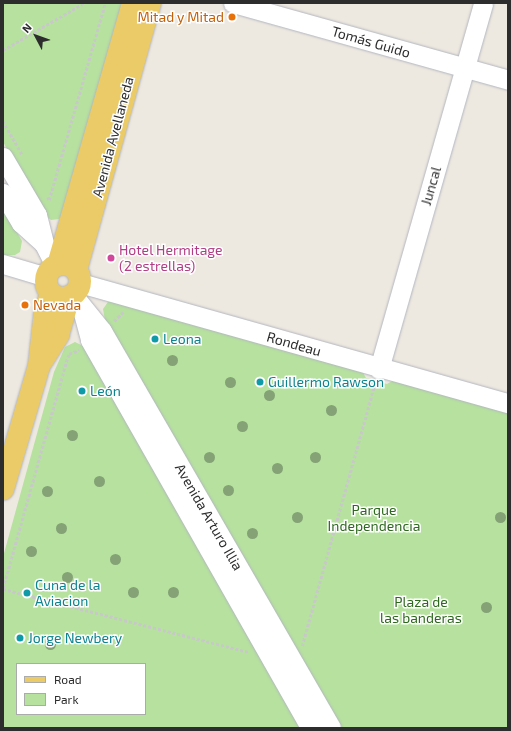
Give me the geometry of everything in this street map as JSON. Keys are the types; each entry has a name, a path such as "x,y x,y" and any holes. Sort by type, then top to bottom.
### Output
{"main road":[{"name":"Avenida Avellaneda","path":"66,284 132,3"},
{"name":"Avenida Avellaneda","path":"3,489 39,366 45,312 66,284 150,3"}],"street":[{"name":"Tomás Guido","path":"233,3 508,80"},
{"name":"Juncal","path":"375,376 483,3"},
{"name":"Avenida Arturo Illia","path":"3,157 37,215 44,244 66,284 90,340 310,728"},
{"name":"Avenida Arturo Illia","path":"3,193 21,223 44,244"},
{"name":"Rondeau","path":"3,264 375,376 508,403"},
{"name":"Avenida Arturo Illia","path":"66,284 102,331 331,728"}],"path":[{"path":"3,50 84,3"},
{"path":"45,193 49,200 105,3"},
{"path":"3,121 26,160"},
{"path":"116,330 112,323 122,312 127,312"},
{"path":"66,362 3,588 255,654"},
{"path":"297,644 301,650 374,389"}],"green space":[{"path":"3,3 123,3 63,214 59,219 51,220 46,216 3,142"},
{"path":"3,208 22,241 20,252 15,255 3,255"},
{"name":"Parque Independencia","path":"115,301 361,369 366,378 387,384 394,380 508,411 508,728 341,728 105,320 103,309 108,302"},
{"path":"75,342 83,346 304,728 3,728 3,557 54,372 65,347"}],"place":[{"name":"Mitad y Mitad","path":"232,17"},
{"name":"Hotel Hermitage (2 estrellas)","path":"111,258"},
{"name":"Nevada","path":"25,305"},
{"name":"Leona","path":"155,339"},
{"name":"Guillermo Rawson","path":"260,382"},
{"name":"León","path":"82,391"},
{"name":"Cuna de la Aviacion","path":"27,593"},
{"name":"Jorge Newbery","path":"20,638"}],"park label":[{"name":"Plaza de las banderas","path":"421,610"}]}
